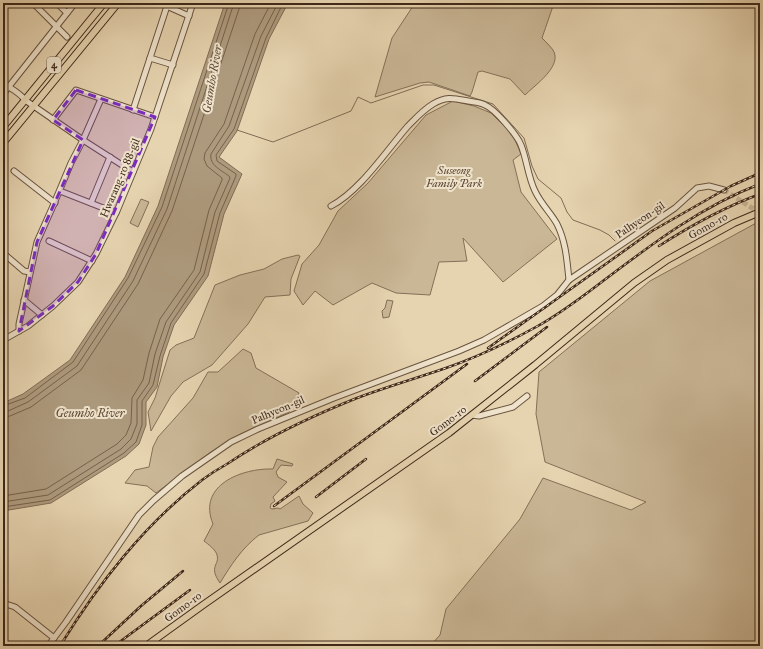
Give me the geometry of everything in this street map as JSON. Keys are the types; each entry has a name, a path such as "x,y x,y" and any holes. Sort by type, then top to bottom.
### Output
{"main road":[{"name":"4","path":"3,127 104,3"},
{"path":"3,143 118,3"},
{"name":"Gomo-ro","path":"146,646 449,433 647,274 667,260 734,223 760,212"}],"street":[{"path":"33,3 68,37"},
{"path":"57,3 67,13"},
{"path":"3,94 75,3"},
{"path":"160,3 189,16"},
{"name":"Hwarang-ro 88-gil","path":"3,340 19,331 54,306 78,282 92,261 116,213 155,117 193,3"},
{"path":"133,110 167,6"},
{"path":"150,58 173,65"},
{"path":"3,83 8,87 13,88 25,100 53,120 133,172"},
{"path":"53,120 76,90 155,117"},
{"path":"331,206 343,199 348,194 376,165 392,144 422,112 432,104 442,99 452,97 485,105 512,131 522,145 535,191 560,231 566,250 569,280"},
{"path":"19,331 19,324 37,242 71,163 101,99"},
{"path":"91,203 110,157"},
{"path":"14,171 55,203"},
{"name":"Palhyeon-gil","path":"48,646 139,515 168,488 241,436 484,340 543,306 557,296 569,280 675,208 697,188 709,186 724,190"},
{"path":"60,191 116,213"},
{"path":"49,241 92,261"},
{"path":"3,253 24,271 30,272"},
{"path":"25,299 42,315"},
{"path":"472,415 479,416 513,407 526,396"},
{"path":"3,603 15,607 54,638"}],"highlighted area":[{"path":"76,90 155,117 96,254 78,282 53,306 19,331 37,242 83,140 53,120"}],"green space":[{"path":"415,3 554,3 542,38 553,50 555,56 551,69 541,81 525,95 510,79 482,71 478,72 470,96 429,82 420,83 375,97 392,38"},
{"name":"Suseong Family Park","path":"453,101 474,106 491,113 513,135 521,154 513,160 521,192 557,239 503,282 463,238 467,261 439,262 430,295 396,293 372,283 333,305 315,291 303,305 294,291 302,264 319,245 338,211 368,183 426,115"},
{"path":"141,199 149,202 138,227 130,223"},
{"path":"758,222 760,223 760,646 430,646 440,635 446,609 520,519 543,478 631,510 646,502 545,462 536,414 539,372 650,281"},
{"path":"298,255 300,256 291,279 290,295 265,297 248,324 212,365 183,382 171,396 151,431 148,412 155,398 170,350 176,345 194,338 215,285 240,275 264,269 282,259"},
{"path":"387,300 393,301 389,317 383,318 382,311 385,308"},
{"path":"243,349 251,353 256,368 299,393 289,412 241,434 211,452 156,493 147,486 125,483 135,470 149,467 153,447 158,437 193,398 208,372 218,372"},
{"path":"277,459 293,464 292,466 281,465 276,472 278,477 287,482 273,497 275,501 271,504 270,508 280,509 299,496 303,504 313,513 308,521 259,535 242,551 220,583 215,573 217,558 216,553 212,547 204,541 213,524 210,510 211,499 217,489 225,482 248,472 261,469 273,469"}],"water":[{"name":"Geumho River","path":"225,3 288,3 269,39 237,131 219,157 242,174 224,214 208,276 174,325 163,357 157,387 146,402 146,425 139,444 126,456 51,503 3,511 3,403 23,394 70,360 125,277 158,206"}],"waterway":[{"path":"237,130 273,142 351,111 358,97 371,103 423,85 434,85 493,104 524,138 532,166 538,179 561,198 567,212 573,220 600,230 609,235 615,241"}],"tunnel":[{"path":"724,190 760,213"}],"railway":[{"path":"488,348 652,231 731,186 760,173"},
{"path":"60,646 90,600 141,536 160,516 211,474 274,436 323,412 368,394 446,368 492,349 525,333 571,305 640,253 678,227 718,203 760,184"},
{"path":"659,246 708,217 760,194"},
{"path":"475,381 547,327"},
{"path":"274,506 467,364"},
{"path":"316,497 366,459"},
{"path":"98,646 141,606 183,571"},
{"path":"114,646 190,590"}]}
